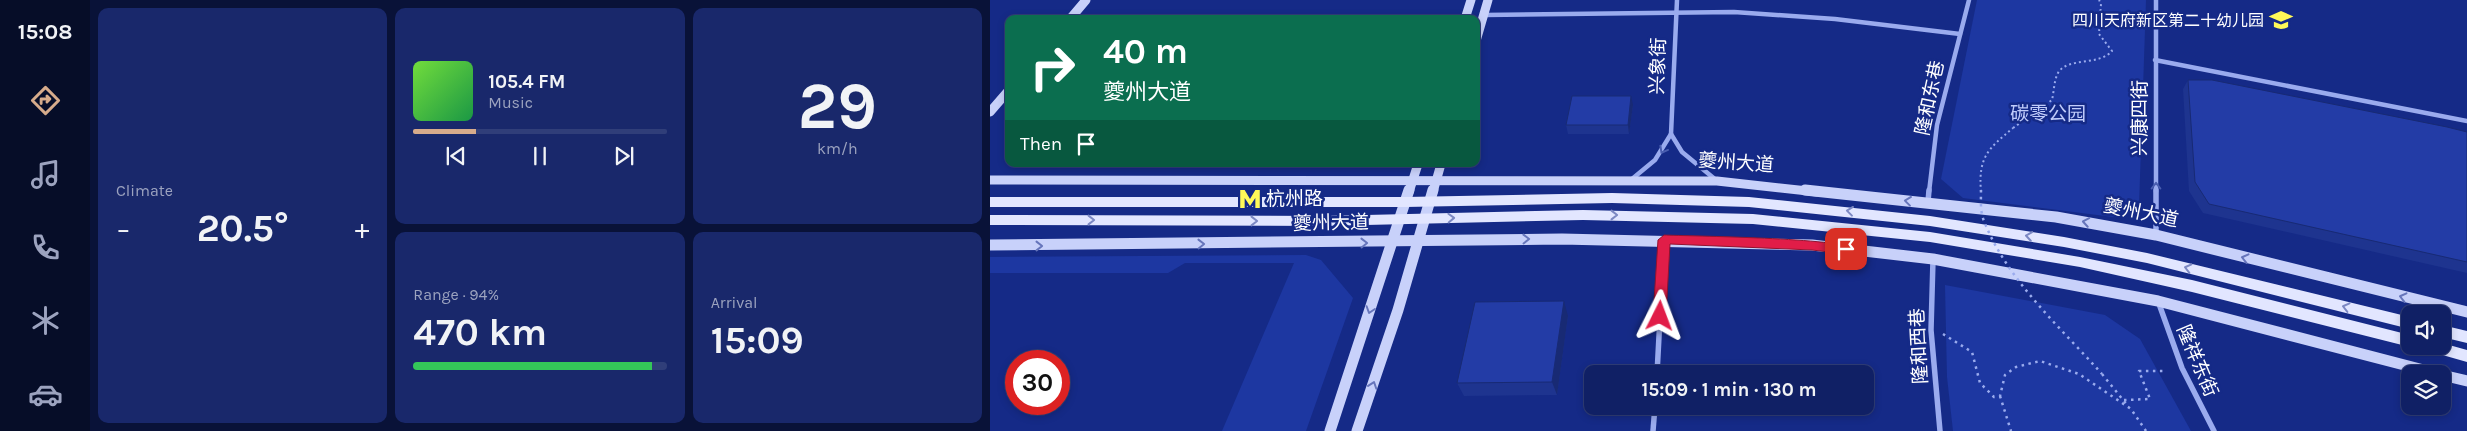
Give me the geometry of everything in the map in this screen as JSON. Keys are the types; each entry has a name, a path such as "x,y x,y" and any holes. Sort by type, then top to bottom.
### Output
{"main road":[{"name":"夔州大道","path":"990,202 1405,202 1515,199 1708,199 1840,210 1930,221 2064,242 2147,258 2401,321"},
{"name":"夔州大道","path":"990,220 1323,221 1583,215 1753,218 1930,237 2080,262 2183,284 2401,339"},
{"path":"2451,333 2467,337"},
{"path":"2451,352 2467,356"}],"street":[{"path":"1073,15 1086,0"},
{"path":"1466,15 1471,0"},
{"path":"1480,28 1488,0"},
{"name":"兴象街","path":"1631,180 1650,168 1660,156 1671,134 1677,0"},
{"name":"隆和东巷","path":"1928,203 1937,125 1969,0"},
{"name":"兴康四街","path":"2156,0 2156,235"},
{"path":"1484,15 1676,13 1817,17 1960,34"},
{"path":"2155,60 2467,121"},
{"path":"990,112 1005,95"},
{"path":"1671,134 1682,152 1717,181"},
{"path":"1330,431 1417,167"},
{"path":"1357,431 1398,310 1440,167"},
{"name":"夔州大道","path":"990,180 1717,181 2056,217 2156,235 2467,312"},
{"name":"夔州大道","path":"990,245 1562,239 1812,245 1933,259 2158,301 2406,365"},
{"path":"1657,365 1664,240"},
{"name":"隆和西巷","path":"1933,259 1931,330 1940,431"},
{"name":"隆祥东街","path":"2158,301 2171,345 2196,402 2214,431"},
{"name":"夔州大道","path":"2451,377 2467,381"},
{"path":"1653,431 1654,415"}],"path":[{"path":"2098,0 2101,4 2099,34 2112,51 2106,58 2064,66 2058,73 2052,100 1989,148 1979,172 1983,219 2003,258 2025,288 2102,374 2131,409 2146,431"},
{"path":"1942,334 1972,352 1977,366 1977,383 1984,392 1994,398 2000,396"},
{"path":"2010,431 2000,396 2005,375 2016,367 2040,361 2079,374 2131,409"},
{"path":"2124,400 2150,399 2139,371 2165,371"}],"green space":[{"name":"碳零公园","path":"1977,0 2146,0 2139,206 2121,218 1963,198 1941,179"},
{"path":"1306,255 1321,260 1353,298 1306,431 1222,431 1294,263 1185,263 1168,273 990,273 990,257"},
{"path":"1945,285 2105,315 2140,339 2191,431 1953,431 1947,377"}],"building":[{"path":"2188,80 2212,80 2467,132 2467,262 2209,204 2195,182"},
{"path":"1572,96 1631,96 1628,125 1566,125"},
{"path":"1564,301 1552,382 1457,383 1475,302"}],"place":[{"name":"四川天府新区第二十幼儿园","path":"2281,20"},
{"name":"杭州路","path":"1250,199"}],"route":[{"path":"1660,316 1664,240 1754,242 1846,249"}]}
